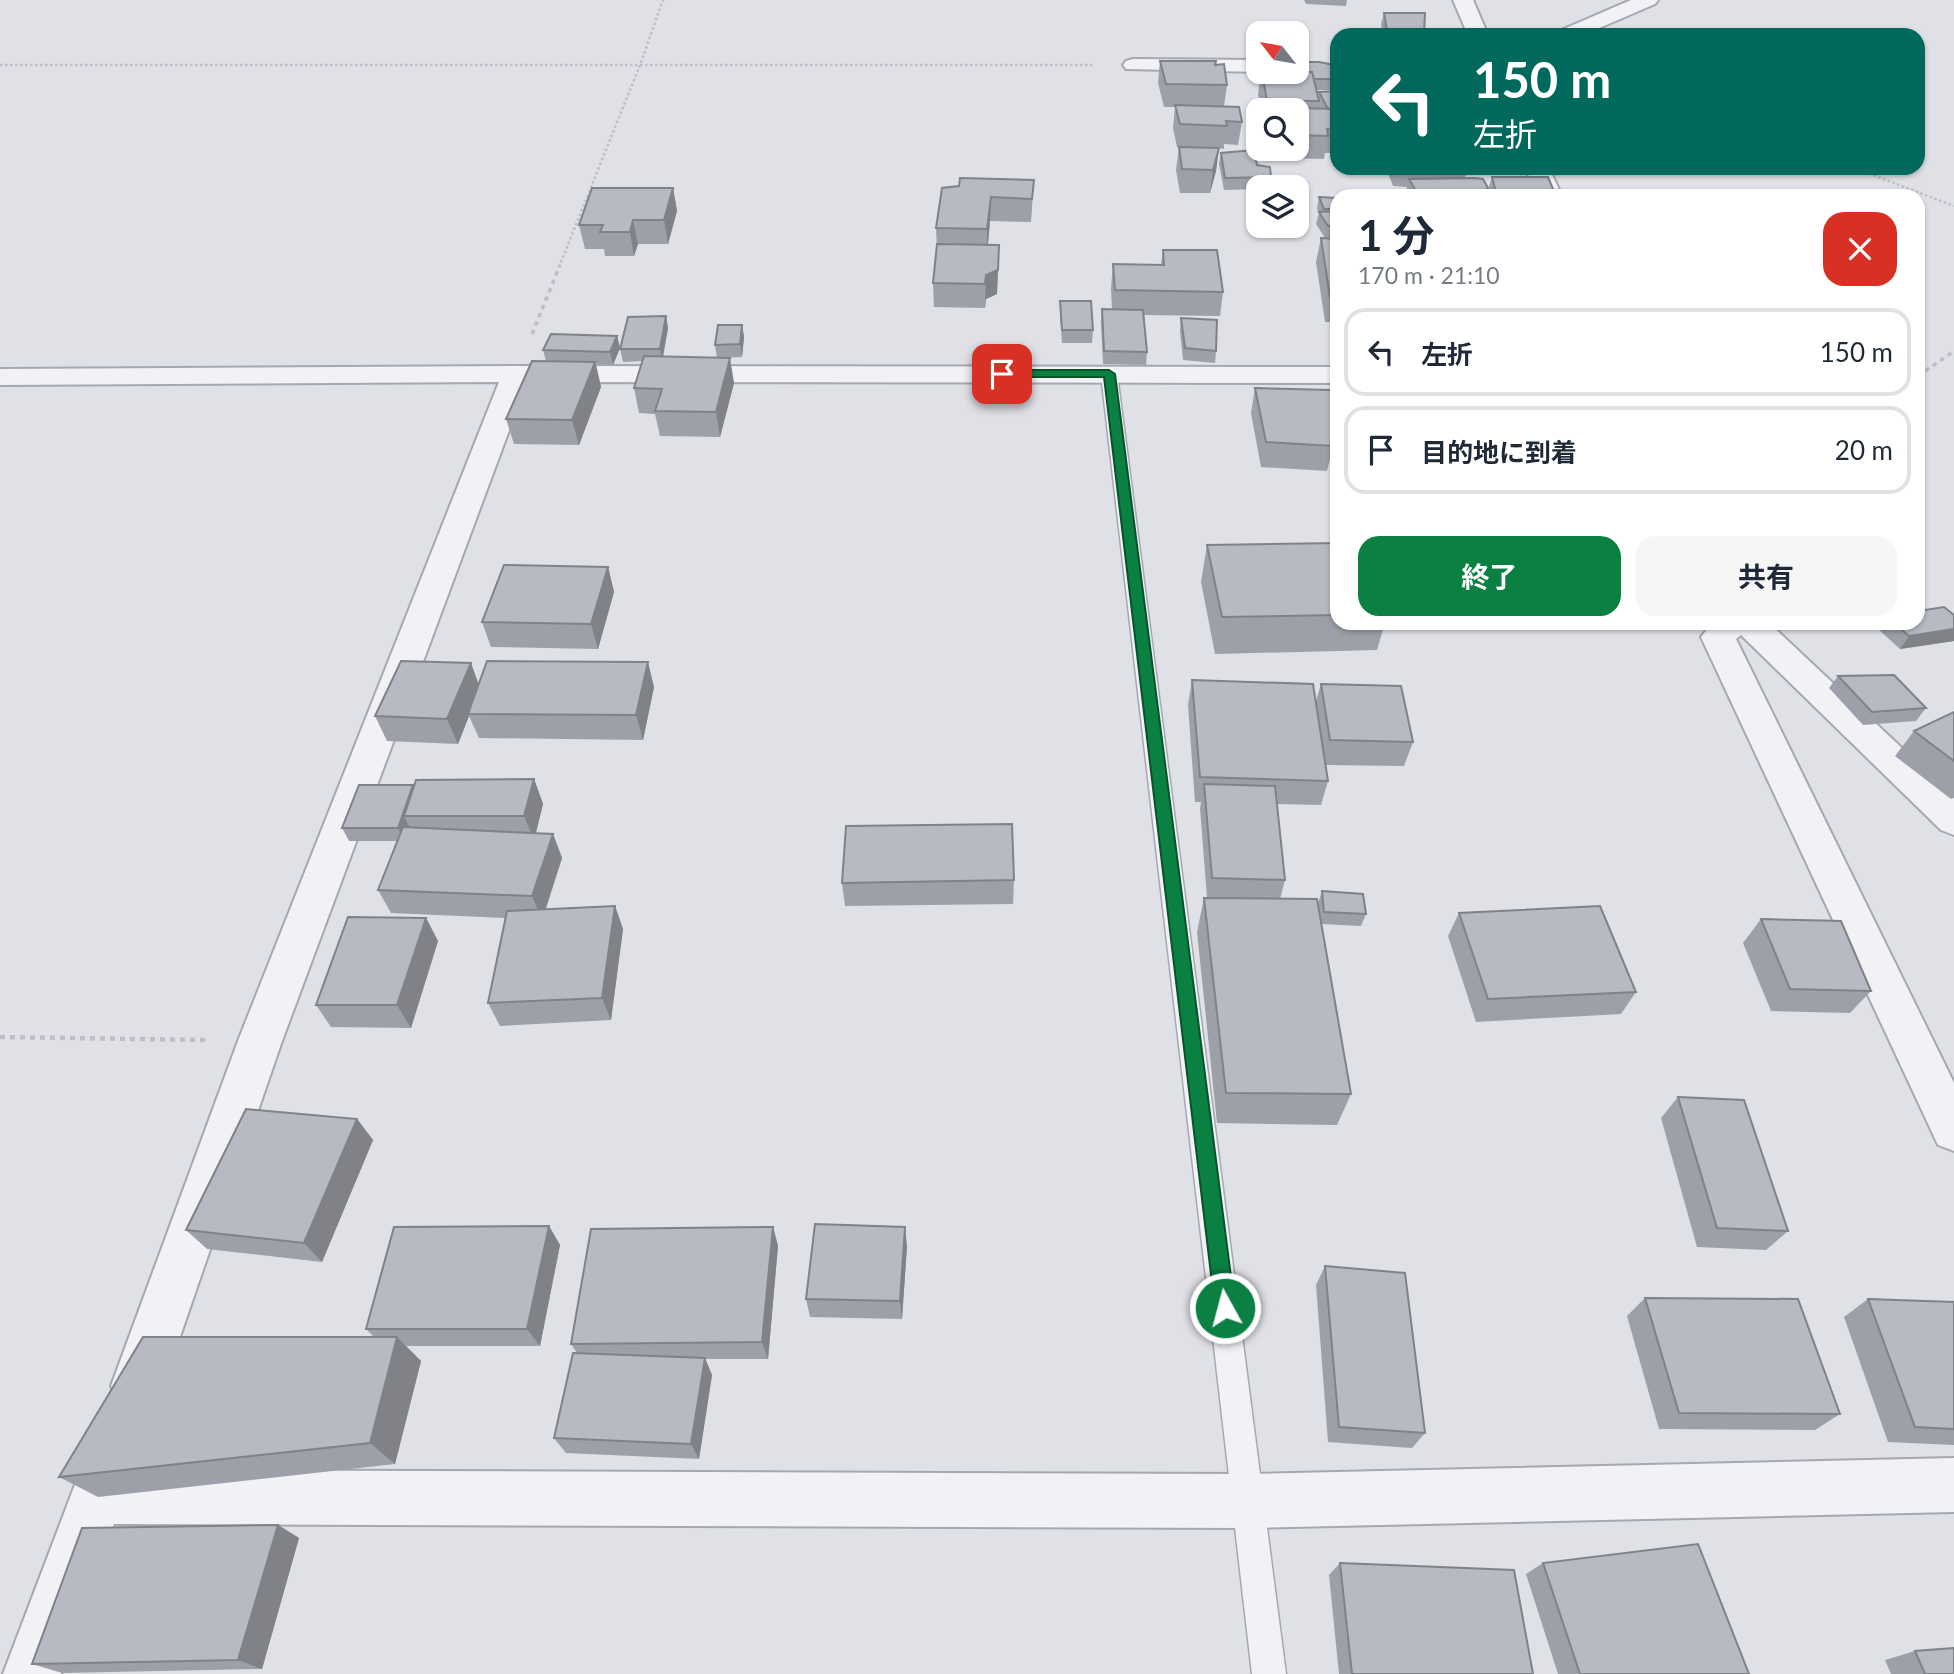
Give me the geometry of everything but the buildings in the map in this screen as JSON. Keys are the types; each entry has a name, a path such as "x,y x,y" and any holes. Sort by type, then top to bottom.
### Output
{"street":[{"path":"1463,0 1475,28"},
{"path":"1582,28 1648,0"},
{"path":"1133,65 1246,66"},
{"path":"32,1674 98,1497 260,1041 516,374"},
{"path":"0,377 516,374 1330,375"},
{"path":"1726,630 1718,637 1954,1130"},
{"path":"1756,630 1954,820"},
{"path":"98,1497 1249,1501 1954,1485"}],"lane":[{"path":"1109,374 1269,1674"}],"path":[{"path":"516,374 640,65 663,0"},
{"path":"0,65 1133,65"},
{"path":"1873,175 1910,189"},
{"path":"1925,195 1954,206"},
{"path":"1925,371 1954,351"},
{"path":"0,1037 260,1041"}],"route":[{"path":"1002,374 1109,374 1225,1308"}]}
